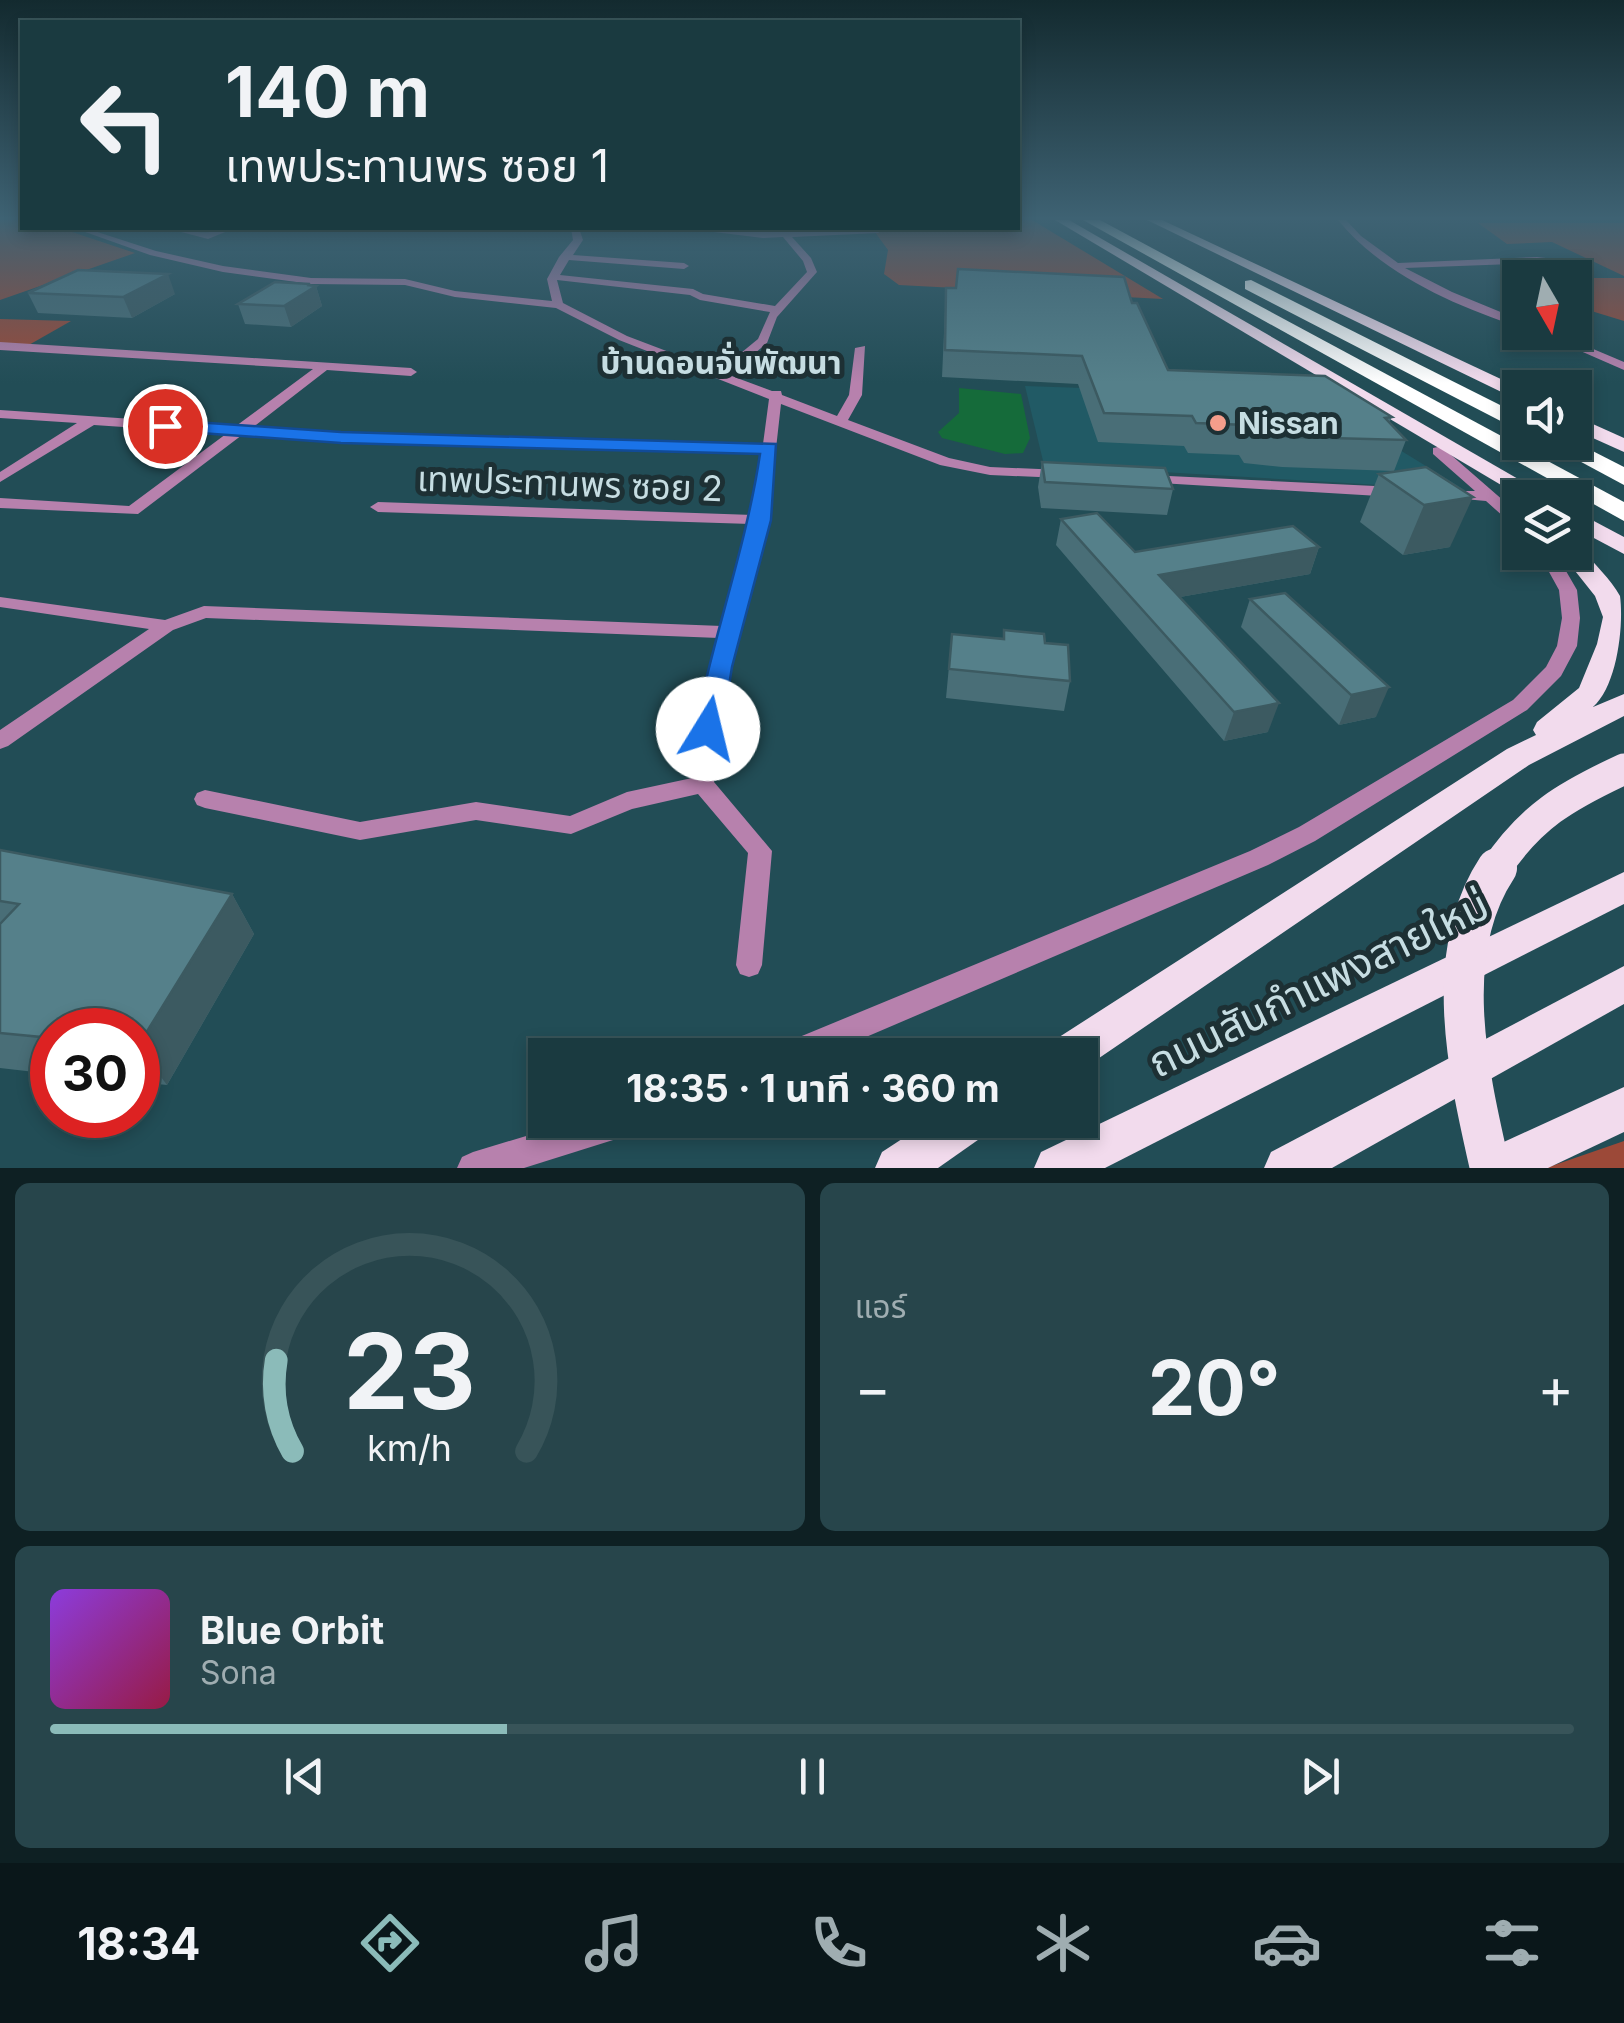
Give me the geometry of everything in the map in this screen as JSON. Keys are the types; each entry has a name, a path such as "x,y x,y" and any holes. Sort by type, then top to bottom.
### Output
{"highway":[{"path":"1189,275 1624,513"},
{"path":"1230,275 1502,415"},
{"path":"1590,460 1624,478"}],"main road":[{"path":"1155,275 1509,480"},
{"path":"1268,275 1502,386"},
{"path":"1477,374 1502,382"},
{"path":"1388,409 1438,451 1502,493"},
{"path":"1592,416 1624,430"},
{"path":"1592,430 1624,446"},
{"path":"1592,528 1624,546"},
{"path":"1518,757 1590,693 1611,644 1616,618 1607,595 1587,570"},
{"path":"1094,1038 1518,757 1624,704"},
{"path":"1624,769 1573,792 1537,814 1510,842 1486,880 1471,927 1465,1036 1475,1109 1494,1168 1624,1110"},
{"name":"ถนนสันกำแพงสายใหม่","path":"1057,1168 1624,887"},
{"path":"1287,1168 1624,984"},
{"path":"898,1168 943,1138"}],"street":[{"path":"262,275 405,282 455,294 558,305 623,338 964,467 1086,476"},
{"path":"721,375 763,341 777,310 810,275"},
{"path":"1414,275 1502,316"},
{"path":"558,305 553,277 693,292 700,297 777,310"},
{"path":"0,346 411,372"},
{"path":"841,419 854,402 861,348"},
{"path":"1585,350 1624,366"},
{"path":"0,503 132,511 324,366"},
{"path":"748,965 760,851 703,784 711,702 760,520 776,394"},
{"path":"0,414 341,438 770,448"},
{"path":"0,478 92,420"},
{"path":"1438,451 1502,506"},
{"path":"1125,478 1415,492"},
{"path":"1434,494 1492,496"},
{"name":"เทพประทานพร ซอย 2","path":"378,507 760,520"},
{"path":"831,1038 1260,858 1322,825 1520,705 1554,671 1567,646 1572,618 1568,590 1556,570"},
{"path":"0,602 166,626"},
{"path":"0,741 166,626 204,612 728,632"},
{"path":"205,799 360,831 476,810 572,826 627,800 703,784"},
{"path":"472,1168 570,1138"}],"shaded area":[{"path":"0,275 73,275 0,300"},
{"path":"885,275 1122,275 1163,299 899,285"},
{"path":"1592,278 1624,278 1624,321 1592,311"},
{"path":"0,319 71,321 27,346 0,344"},
{"path":"1025,386 1312,396 1465,490 1044,465"},
{"path":"959,388 1021,394 1030,438 1023,453 1005,454 942,438 938,432 959,413"},
{"path":"1624,1141 1624,1168 1546,1168"}],"building":[{"path":"68,275 167,275 123,297 28,293"},
{"path":"957,275 1124,277 1132,303 1137,303 1168,370 1325,376 1392,417 1385,418 1406,440 1291,437 1253,433 1247,425 1196,423 1192,416 1104,413 1082,356 945,350 946,288 956,288"},
{"path":"275,282 316,286 284,306 238,304"},
{"path":"1042,462 1165,468 1173,489 1045,482"},
{"path":"1426,467 1473,497 1424,505 1379,474"},
{"path":"1097,513 1135,552 1293,526 1319,547 1159,575 1279,703 1234,712 1061,519"},
{"path":"1285,593 1389,687 1351,695 1250,599"},
{"path":"1004,630 1044,634 1045,643 1068,645 1070,681 949,669 952,634 1004,639"},
{"path":"0,850 232,894 160,1010 30,1008 30,1036 0,1033 0,924 19,904 0,901"}],"place":[{"name":"Nissan","path":"1218,423"}],"district":[{"name":"บ้านดอนจั่นพัฒนา","path":"721,362"}],"route":[{"path":"165,426 341,438 770,448 760,520 728,632 708,729"}]}
